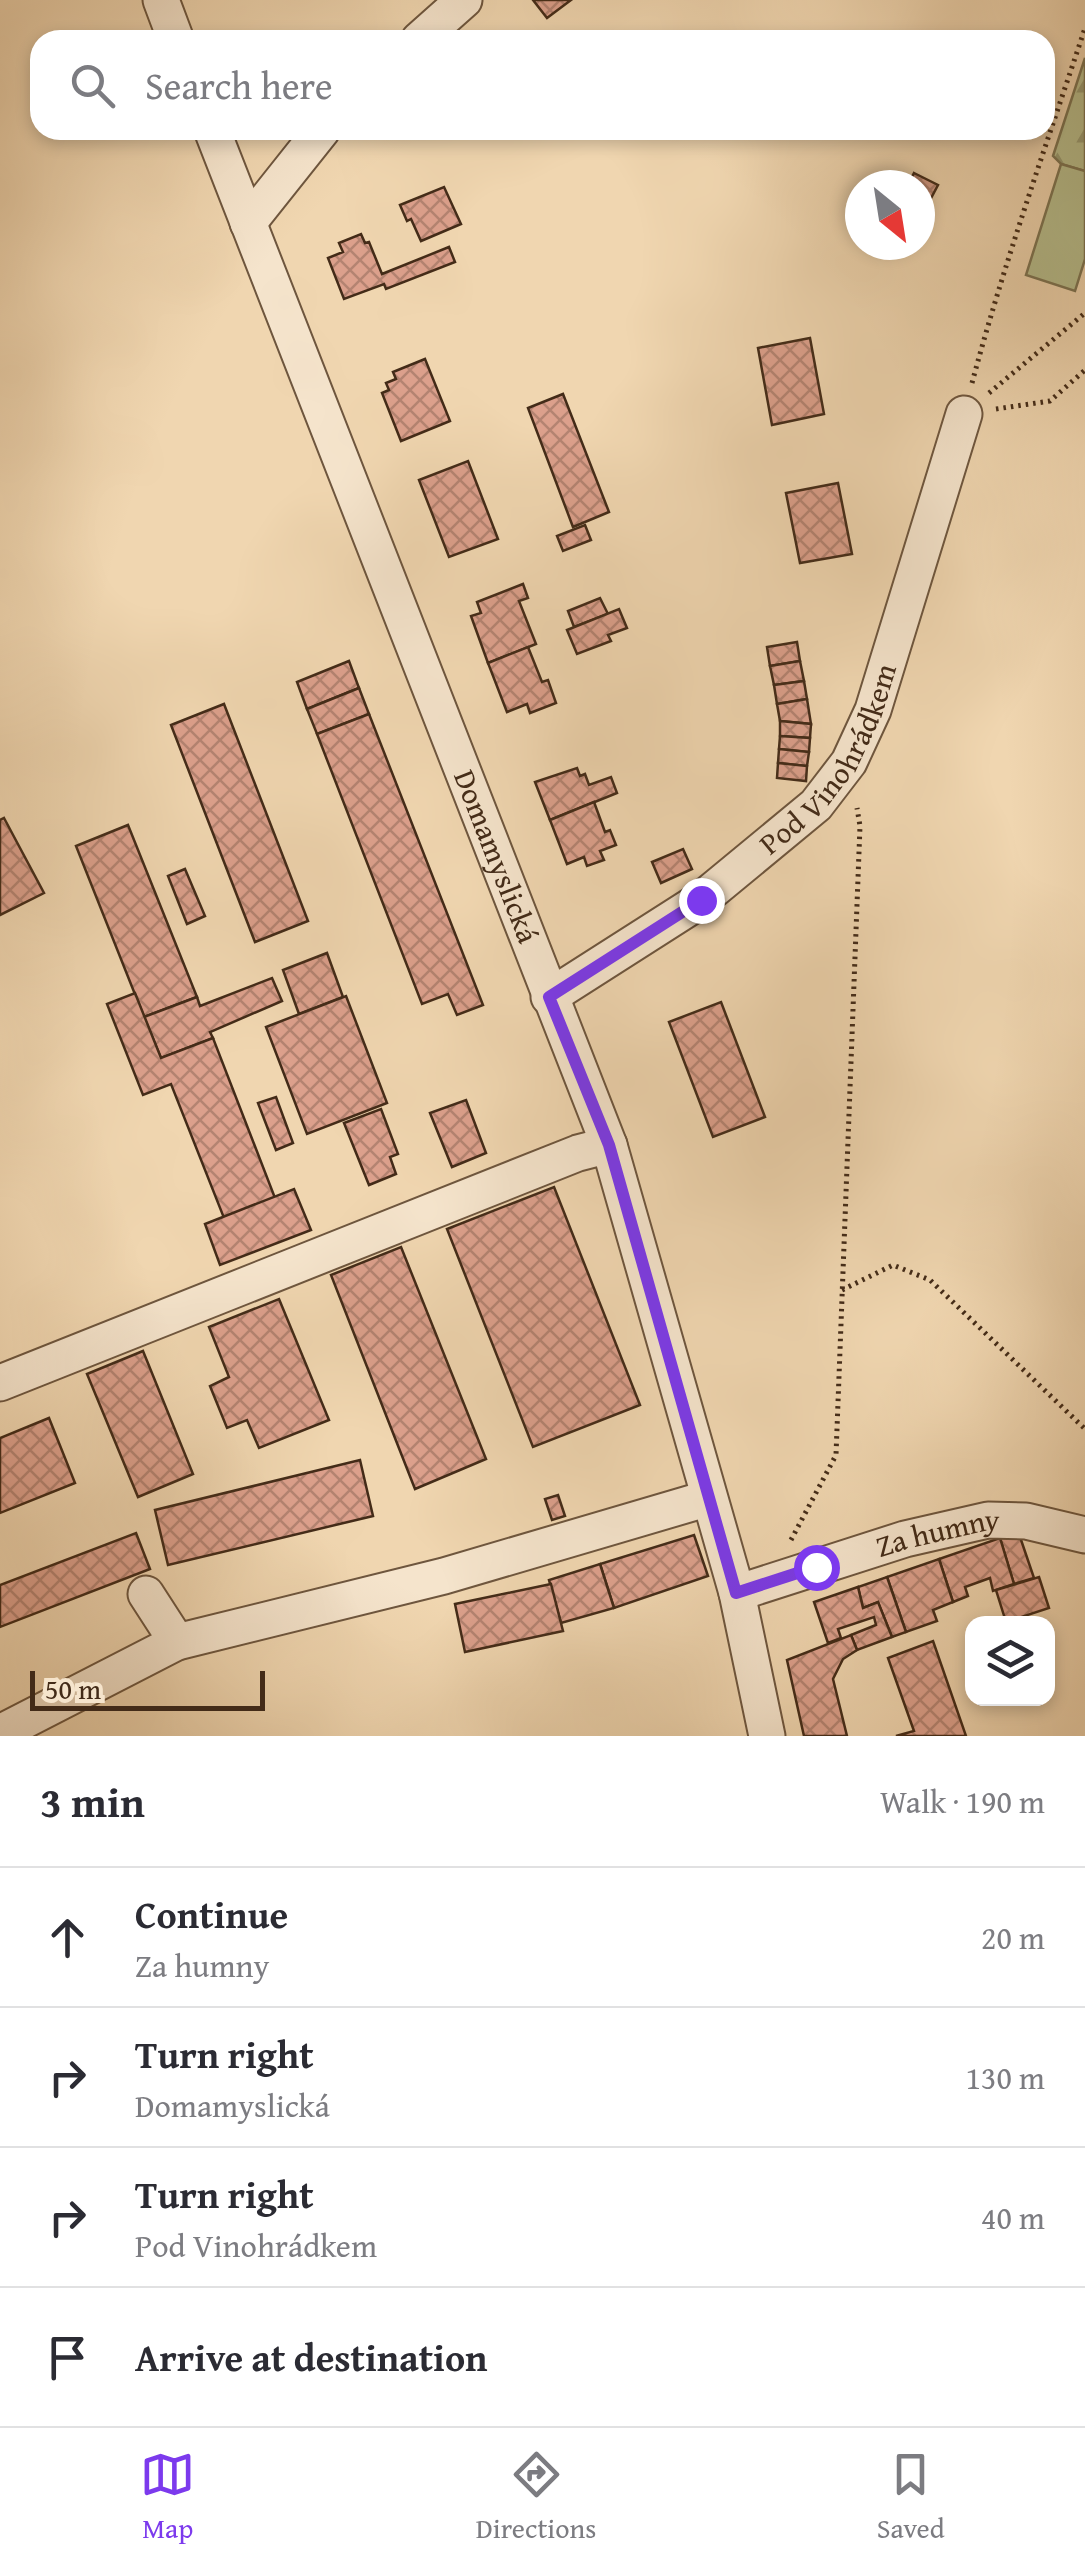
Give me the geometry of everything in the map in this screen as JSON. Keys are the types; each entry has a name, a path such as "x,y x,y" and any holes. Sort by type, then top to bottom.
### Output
{"street":[{"path":"161,0 172,30"},
{"path":"430,30 464,0"},
{"name":"Domamyslická","path":"216,140 609,1145 710,1498 753,1588 767,1736"},
{"path":"248,223 314,140"},
{"name":"Pod Vinohrádkem","path":"549,997 701,900 816,805 849,762 874,710 964,414"},
{"path":"0,1383 578,1153 609,1145"},
{"path":"0,1733 176,1642 444,1576 710,1498"},
{"name":"Za humny","path":"753,1588 905,1538 988,1520 1026,1521 1085,1535"},
{"path":"146,1594 176,1642"}],"path":[{"path":"1055,120 1085,28"},
{"path":"964,414 1001,274 1048,140"},
{"path":"964,414 1085,313"},
{"path":"964,414 1050,401 1085,370"},
{"path":"753,1588 836,1456 860,826 849,762"},
{"path":"842,1290 893,1265 930,1280 1085,1428"}],"green space":[{"path":"1085,58 1085,171 1061,164 1053,156"},
{"path":"1061,164 1085,171 1085,259 1075,291 1026,275"}],"building":[{"path":"533,0 571,0 547,18"},
{"path":"444,187 461,224 421,241 400,205"},
{"path":"361,234 365,243 369,242 382,274 449,247 455,262 386,289 384,284 344,299 328,258 343,252 339,243"},
{"path":"810,338 824,414 772,425 758,348"},
{"path":"425,359 450,421 401,441 382,393 389,390 386,383 396,379 393,372"},
{"path":"563,394 609,512 573,527 528,408"},
{"path":"468,461 498,539 449,557 419,480"},
{"path":"838,483 852,554 800,563 786,493"},
{"path":"585,525 591,540 563,551 557,536"},
{"path":"523,584 528,598 519,601 536,644 488,663 471,616 481,613 477,602"},
{"path":"600,598 608,614 574,627 568,611"},
{"path":"619,609 627,628 608,635 611,641 577,654 567,630"},
{"path":"797,642 800,661 770,666 767,647"},
{"path":"528,647 542,682 548,680 556,703 530,713 527,704 507,712 488,663"},
{"path":"349,661 359,688 307,709 297,682"},
{"path":"800,661 804,681 774,685 770,666"},
{"path":"804,681 807,699 777,704 774,685"},
{"path":"359,688 369,714 317,734 307,709"},
{"path":"807,699 811,724 780,721 777,704"},
{"path":"224,704 308,921 255,942 171,725"},
{"path":"369,714 483,1005 457,1015 448,994 422,1004 317,734"},
{"path":"780,721 811,724 810,738 780,736"},
{"path":"780,736 810,738 809,752 779,749"},
{"path":"779,749 809,752 807,766 778,763"},
{"path":"778,763 807,766 806,781 777,778"},
{"path":"577,768 580,776 585,774 589,785 611,777 617,793 550,820 535,782"},
{"path":"594,802 605,832 610,830 616,845 600,851 604,860 587,866 584,857 567,864 550,820"},
{"path":"4,818 44,893 0,915 0,820"},
{"path":"128,825 197,997 144,1017 76,846"},
{"path":"683,849 692,869 661,883 652,862"},
{"path":"185,869 205,916 187,924 168,876"},
{"path":"327,953 343,997 299,1014 283,970"},
{"path":"272,978 282,1001 210,1032 213,1038 161,1058 144,1017 197,997 200,1006"},
{"path":"135,993 161,1058 213,1038 275,1198 224,1218 171,1084 143,1095 107,1004"},
{"path":"346,996 387,1103 307,1134 266,1027"},
{"path":"721,1002 765,1117 713,1137 669,1022"},
{"path":"276,1097 293,1143 276,1150 258,1103"},
{"path":"466,1100 486,1153 452,1167 430,1113"},
{"path":"381,1109 398,1154 390,1157 396,1174 369,1185 344,1123"},
{"path":"554,1187 640,1405 533,1447 447,1229"},
{"path":"294,1189 311,1230 220,1265 205,1224"},
{"path":"401,1247 486,1459 415,1489 331,1275"},
{"path":"279,1299 329,1420 259,1448 247,1420 227,1428 210,1386 229,1377 209,1327"},
{"path":"143,1351 193,1474 138,1497 87,1374"},
{"path":"49,1418 75,1483 0,1513 0,1438"},
{"path":"360,1460 373,1516 168,1565 155,1510"},
{"path":"558,1495 565,1516 552,1520 545,1499"},
{"path":"1018,1531 1034,1578 1014,1584 1000,1538"},
{"path":"136,1533 150,1569 0,1627 0,1585"},
{"path":"694,1535 708,1576 614,1608 600,1564"},
{"path":"1000,1538 1014,1584 993,1591 990,1578 965,1587 968,1596 953,1602 939,1559"},
{"path":"939,1559 953,1602 933,1610 937,1621 906,1632 887,1577"},
{"path":"600,1564 614,1608 561,1623 549,1580"},
{"path":"887,1577 906,1632 892,1637 878,1602 863,1608 858,1587"},
{"path":"1039,1577 1049,1608 1024,1616 1004,1616 996,1590"},
{"path":"551,1584 563,1631 465,1652 455,1604"},
{"path":"858,1587 863,1608 878,1602 892,1637 857,1650 851,1635 876,1625 874,1617 838,1629 841,1638 828,1643 814,1602"},
{"path":"851,1635 857,1650 843,1659 833,1679 847,1736 804,1736 787,1660"},
{"path":"933,1641 966,1736 896,1736 914,1731 888,1658"}],"route":[{"path":"701,900 549,997 609,1145 736,1593 816,1567"}]}
